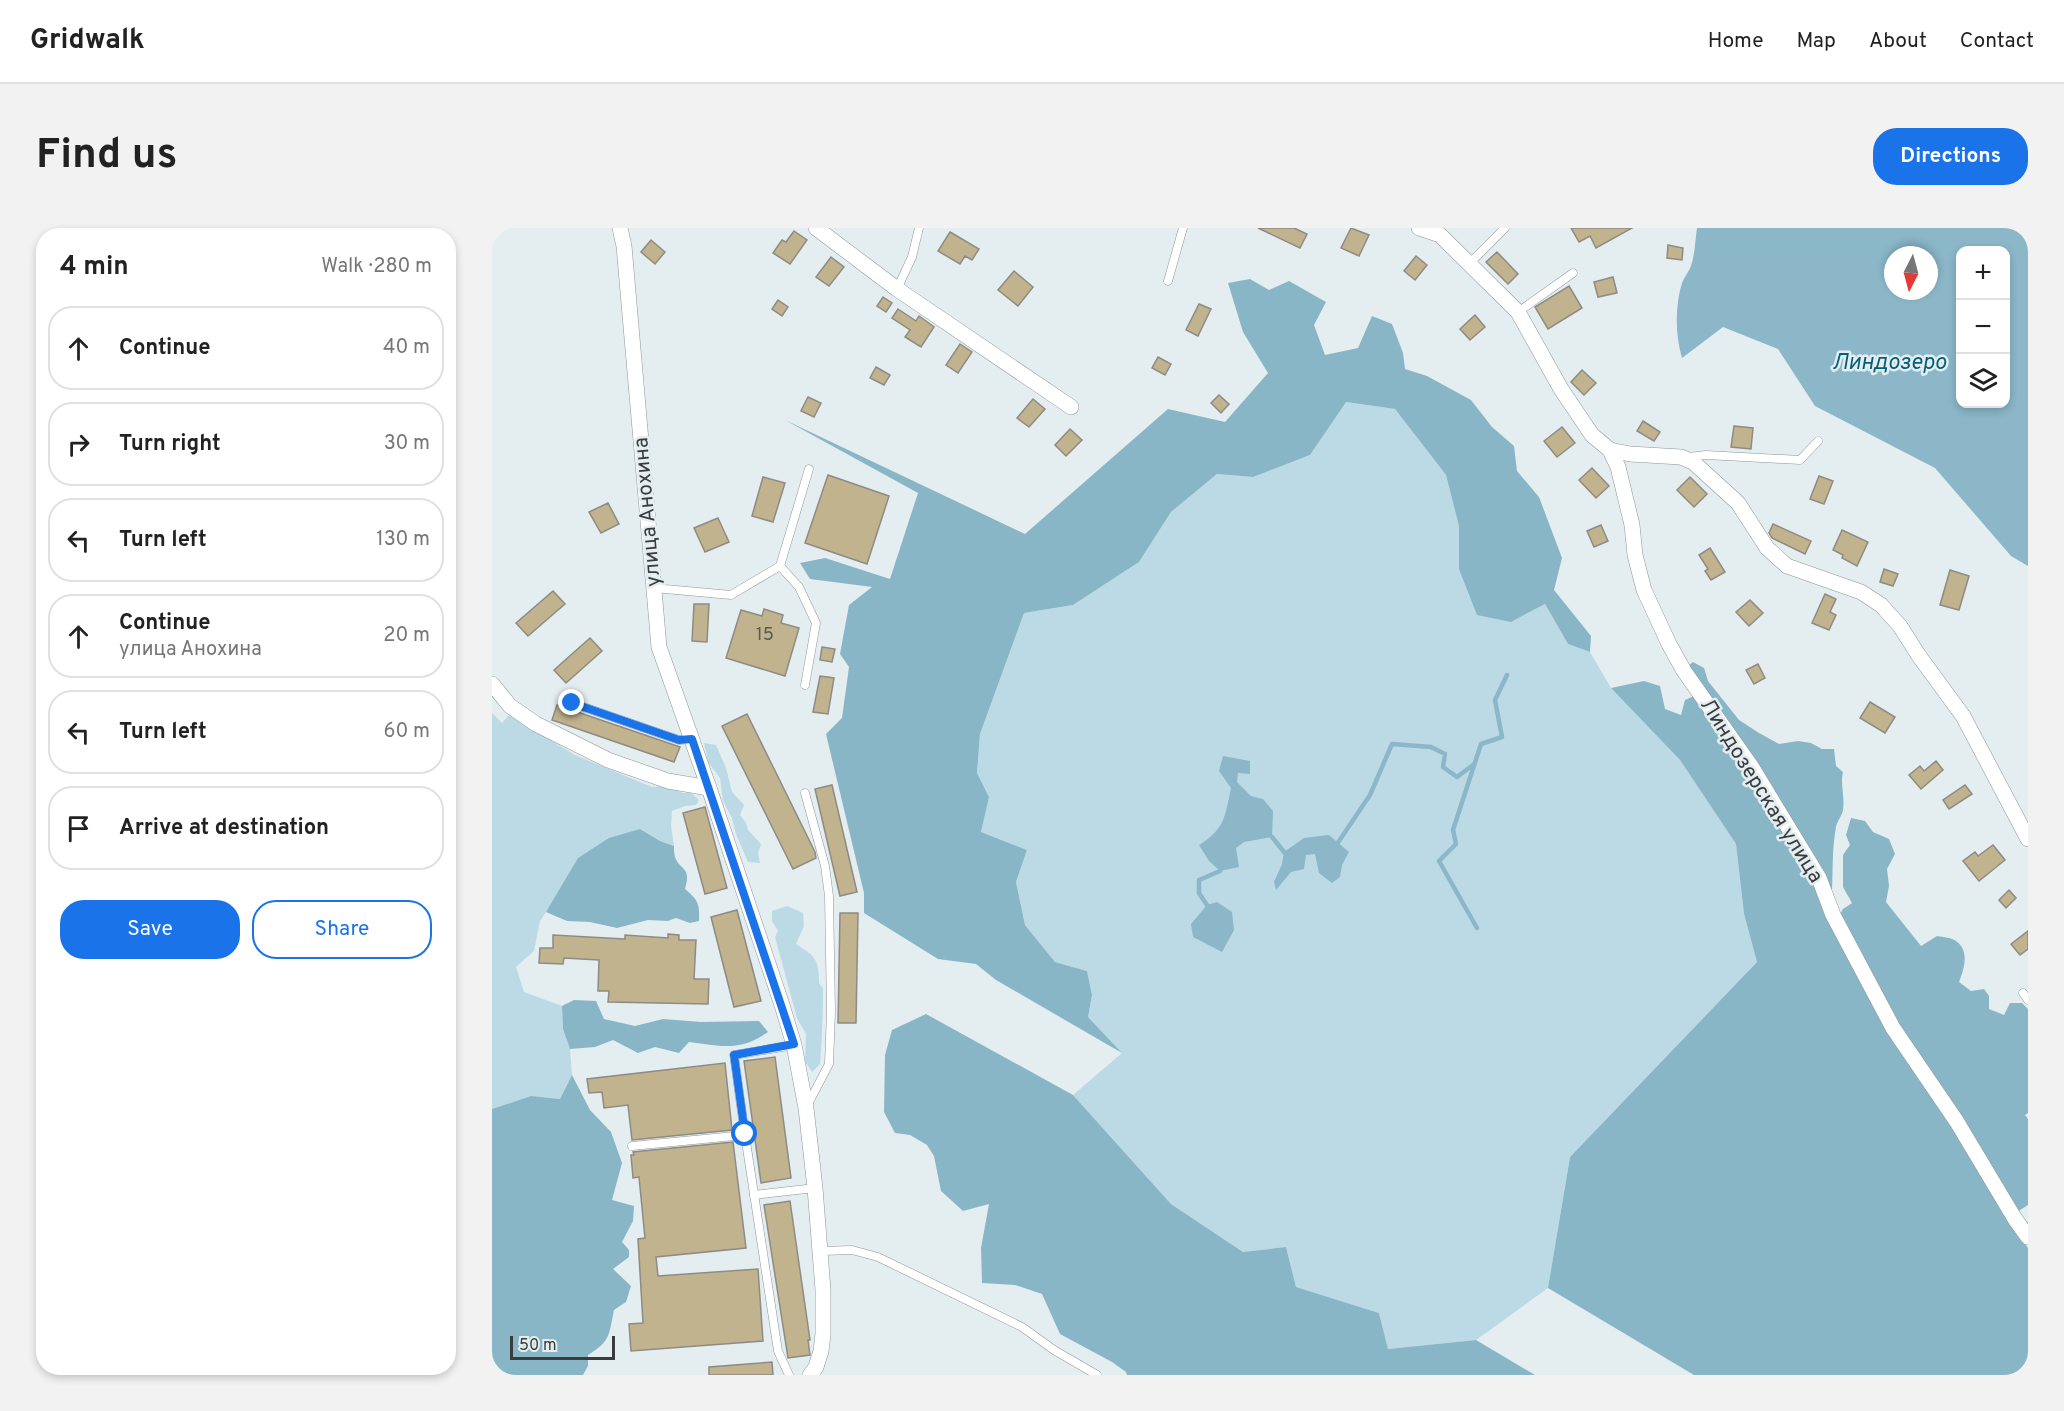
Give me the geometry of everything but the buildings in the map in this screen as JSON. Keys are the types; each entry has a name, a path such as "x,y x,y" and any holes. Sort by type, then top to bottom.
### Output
{"street":[{"name":"улица Анохина","path":"620,228 624,246 635,357 659,647 709,788 794,1044 806,1108 821,1251 823,1334 816,1367 810,1375"},
{"path":"816,228 897,289 1071,406"},
{"name":"Линдозерская улица","path":"1419,228 1440,236 1518,312 1561,389 1592,435 1610,450 1618,467 1644,590 1669,644 1684,671 1751,766 1819,878 1833,915 1893,1028 1956,1122 2028,1237"},
{"path":"1610,450 1630,454 1681,457 1693,462 1738,503 1767,548 1787,566 1861,592 1881,605 1900,626 1963,716 2028,839"},
{"path":"492,684 510,706 536,724 608,760 668,781 709,788"}],"lane":[{"path":"897,289 912,256 919,228"},
{"path":"1168,281 1183,228"},
{"path":"1470,263 1505,228"},
{"path":"1518,312 1573,273"},
{"path":"1681,457 1706,455 1800,460 1818,441"},
{"path":"654,588 731,596 780,566 809,469"},
{"path":"780,566 799,587 816,623 805,684"},
{"path":"572,703 679,740 692,739"},
{"path":"805,793 825,866 829,896 831,1011 829,1064 806,1108"},
{"path":"789,1375 778,1351 734,1055 794,1044"},
{"path":"632,1146 745,1134"},
{"path":"754,1195 815,1188"},
{"path":"821,1251 852,1250 878,1257 1022,1326 1054,1350 1096,1375"}],"shaded area":[{"path":"1250,279 1269,290 1289,281 1326,302 1314,325 1325,355 1358,348 1372,316 1392,324 1403,353 1405,369 1427,376 1471,400 1492,427 1514,446 1517,471 1539,497 1562,558 1554,590 1591,636 1590,652 1568,644 1545,604 1511,622 1477,615 1459,569 1459,526 1446,475 1395,409 1346,402 1310,455 1253,477 1217,474 1171,512 1139,562 1073,605 1024,613 980,734 977,773 989,797 981,832 1027,850 1016,882 1025,925 1055,962 1087,971 1092,995 1088,1017 1122,1053 996,980 976,964 938,959 864,913 864,893 826,734 842,718 849,667 840,654 849,605 872,587 810,579 800,563 825,558 890,579 918,493 785,420 1025,534 1168,409 1225,422 1268,373 1243,332 1228,283"},
{"path":"1345,402 1395,409 1446,475 1459,526 1459,569 1511,622 1545,604 1568,644 1590,652 1611,688 1680,760 1736,844 1744,914 1757,962 1570,1157 1548,1288 1476,1340 1388,1349 1379,1313 1296,1287 1286,1247 1243,1252 1171,1204 1073,1095 1122,1053 1088,1017 1092,995 1087,971 1055,962 1025,925 1016,882 1027,850 981,832 989,797 977,773 980,734 1024,613 1073,605 1139,562 1171,512 1217,474 1253,477 1310,455"},
{"path":"1693,662 1704,668 1708,681 1739,720 1759,733 1779,744 1798,741 1811,743 1822,749 1834,749 1836,766 1843,772 1843,805 1835,835 1832,890 1688,666"},
{"path":"1644,681 1660,686 1665,709 1681,715 1685,700 1694,696 1746,769 1814,880 1952,1127 2008,1220 2028,1248 2028,1375 1694,1375 1548,1288 1570,1157 1757,962 1744,914 1736,844 1680,760 1611,688"},
{"path":"492,713 502,723 509,715 575,755 652,787 666,786 683,793 691,793 699,800 696,805 672,811 671,826 674,846 640,829 578,858 540,921 534,951 516,967 524,992 562,1006 563,1029 570,1049 572,1075 560,1099 531,1096 492,1109"},
{"path":"704,743 716,745 726,768 732,792 744,805 740,815 748,830 761,844 758,853 760,863 748,862 732,818 723,801 720,778 708,762"},
{"path":"1851,818 1865,821 1873,832 1889,839 1895,854 1887,869 1889,886 1886,902 1921,946 1937,936 1954,940 1960,945 1964,955 1964,966 1959,982 1971,991 1984,989 1989,996 1989,1009 2004,1015 2010,1003 2022,1003 2028,1009 2028,1113 2025,1115 2028,1119 2028,1205 2017,1212 1899,1025 1839,916 1843,909 1852,903 1843,887 1843,855 1850,845 1846,835"},
{"path":"640,829 674,846 675,857 686,872 685,889 695,899 698,906 699,921 690,923 676,918 668,921 648,920 617,928 590,922 567,921 546,912 578,858 609,838"},
{"path":"787,906 803,913 804,926 796,944 815,959 819,983 823,989 820,1064 812,1072 805,1061 806,1034 797,1018 775,937 778,931 772,921 772,911"},
{"path":"574,1000 596,1001 604,1019 635,1026 663,1019 701,1022 759,1021 768,1032 748,1043 739,1045 721,1046 689,1042 679,1053 655,1047 638,1053 613,1040 595,1047 570,1049 563,1029 562,1006"},
{"path":"926,1014 1073,1095 1171,1204 1243,1252 1286,1247 1296,1287 1379,1313 1388,1349 1476,1340 1535,1375 1127,1375 1112,1362 1060,1334 1042,1294 1015,1285 982,1283 981,1248 989,1204 963,1211 941,1191 934,1156 927,1145 910,1135 895,1133 884,1112 885,1055 892,1030"},
{"path":"572,1075 590,1110 611,1132 622,1163 612,1200 634,1206 633,1221 622,1242 629,1250 629,1257 613,1269 631,1286 626,1302 614,1310 610,1331 605,1341 588,1355 588,1366 583,1375 492,1375 492,1109 531,1096 560,1099"}],"water":[{"name":"Линдозеро","path":"1697,228 2028,228 2028,566 2011,556 1935,468 1815,406 1778,349 1723,327 1682,358 1677,330 1678,301 1694,252"},
{"path":"1223,756 1250,761 1250,774 1238,773 1237,782 1251,796 1263,799 1273,811 1272,837 1244,842 1236,848 1239,867 1220,871 1209,861 1199,845 1214,833 1225,814 1231,788 1219,771"},
{"path":"1329,835 1349,852 1342,865 1340,877 1332,883 1319,873 1315,854 1306,855 1304,869 1291,872 1276,890 1274,882 1282,864 1284,852 1304,838"},
{"path":"1217,902 1232,912 1234,930 1222,952 1193,937 1191,924 1207,905"}],"waterway":[{"path":"1477,928 1439,861 1456,844 1453,830 1481,744 1502,737 1495,700 1507,675"},
{"path":"1337,844 1370,795 1392,744 1431,747 1445,754 1443,767 1457,777 1473,765"},
{"path":"1272,837 1284,852"},
{"path":"1207,905 1199,893 1199,880 1220,871"}],"route":[{"path":"572,703 679,740 692,739 794,1044 734,1055 745,1134"}]}
